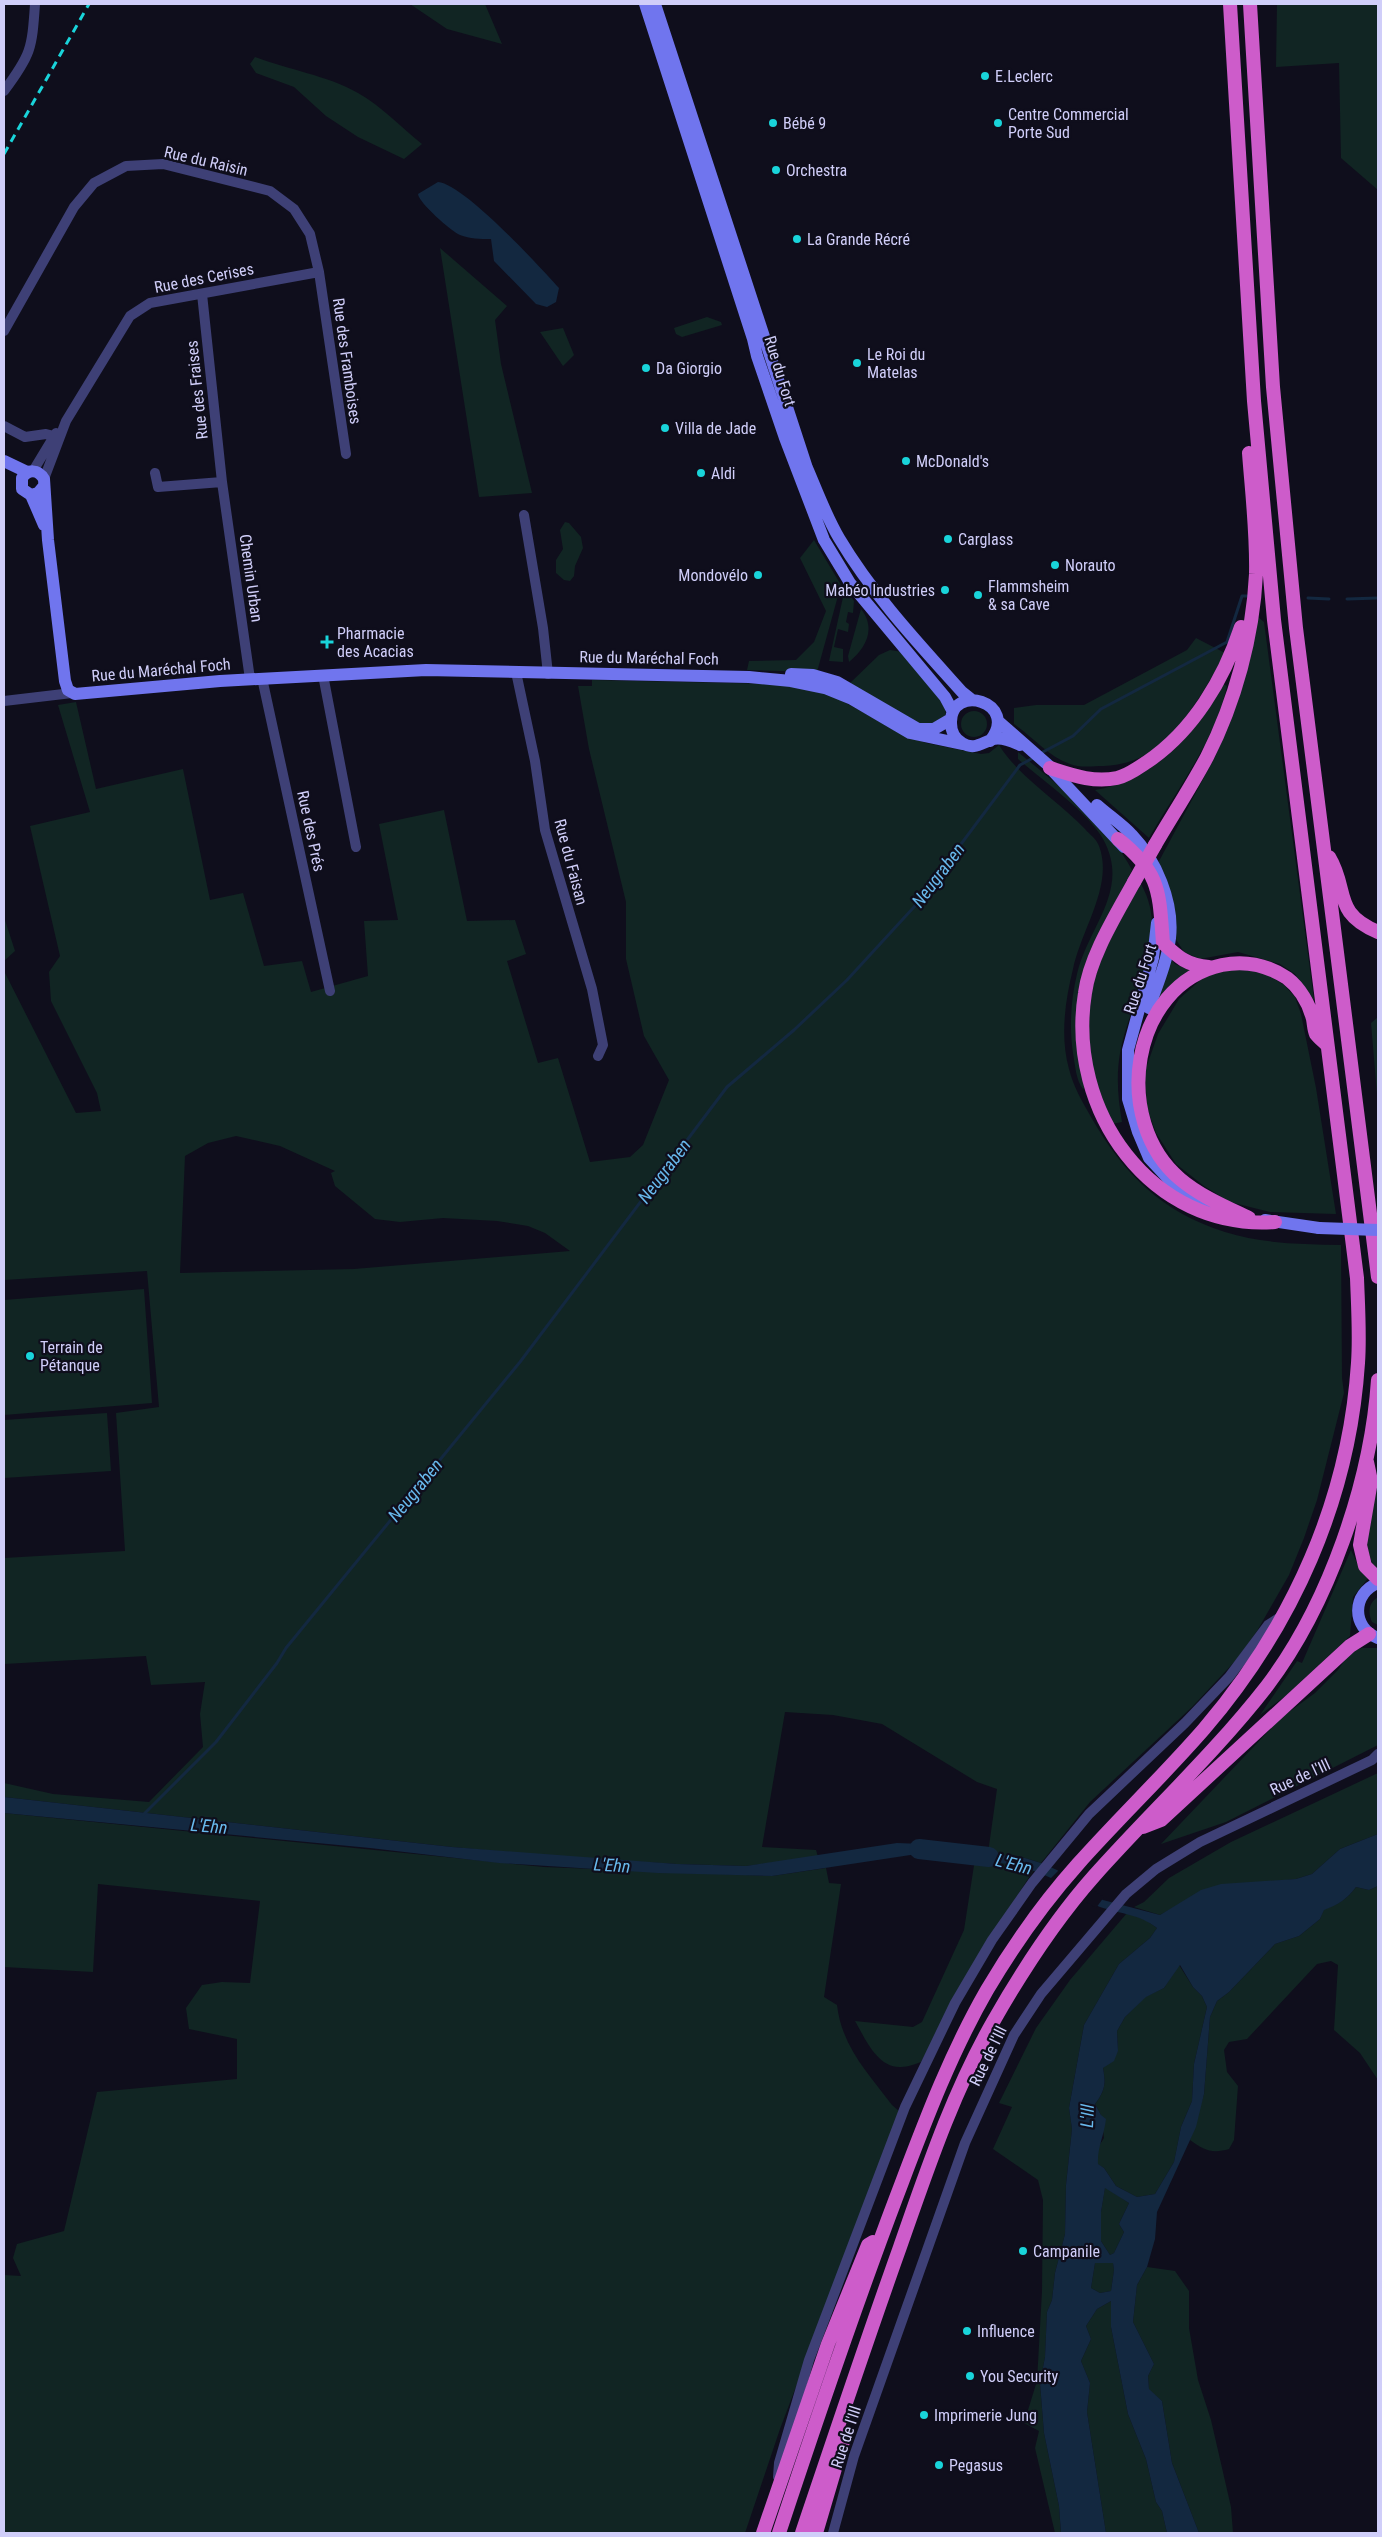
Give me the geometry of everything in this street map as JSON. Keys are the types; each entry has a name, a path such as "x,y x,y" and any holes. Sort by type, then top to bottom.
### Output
{"highway":[{"path":"779,2533 881,2235 936,2092 966,2028 1006,1958 1052,1896 1077,1865 1204,1729 1247,1676 1285,1614 1315,1553 1330,1511 1354,1411 1359,1359 1357,1278 1274,620 1254,401 1230,4"},
{"path":"1250,4 1273,387 1296,628 1378,1278"},
{"path":"1254,401 1247,426 1255,536 1254,594 1239,671 1219,730 1206,758 1134,882 1104,938 1085,991 1082,1016 1084,1061 1099,1111 1130,1160 1142,1174 1180,1202 1234,1222 1254,1224 1275,1222"},
{"path":"1046,764 1084,779 1117,778 1138,768 1166,749 1188,725 1216,683 1236,644 1247,606 1254,594"},
{"path":"1118,839 1139,856 1155,884 1163,914 1163,943 1180,960 1195,966 1210,967 1245,962 1273,970 1289,980 1308,1005 1316,1034 1327,1045"},
{"path":"1324,848 1336,868 1344,905 1355,919 1378,932"},
{"path":"1210,967 1186,979 1164,1002 1151,1023 1140,1052 1138,1086 1140,1106 1148,1134 1160,1156 1179,1179 1206,1197 1249,1218"},
{"path":"802,2533 924,2178 970,2068 992,2024 1026,1966 1068,1908 1092,1878 1222,1740 1268,1684 1293,1646 1326,1581 1351,1519 1366,1457 1378,1380"},
{"path":"1366,1457 1371,1481 1360,1545 1365,1566 1378,1581"},
{"path":"1138,1829 1162,1820 1350,1646 1373,1636"},
{"path":"763,2533 828,2344 868,2245 881,2235"},
{"path":"816,2533 864,2378 863,2353"}],"main road":[{"name":"Rue du Fort","path":"645,4 757,356 785,438 824,540 850,583 946,697 952,716 953,733 962,744 977,747 990,741 1004,740 1025,747"},
{"name":"Rue du Fort","path":"655,4 807,468 837,536 863,576 902,625 962,692 972,700 979,700 992,708 998,721 1025,747 1132,835 1147,853 1159,878 1168,906 1170,937 1163,968 1134,1052 1128,1099"},
{"path":"4,460 27,475"},
{"path":"4,467 27,475 39,473 44,483 48,540 65,681 72,693"},
{"path":"27,475 22,489 31,495 40,514 48,540"},
{"path":"31,495 38,493 44,483"},
{"name":"Rue du Maréchal Foch","path":"72,693 256,679 426,670 548,674 749,676 804,674 835,681 860,694 906,724 918,729 934,729 952,716"},
{"name":"Rue du Maréchal Foch","path":"749,676 791,680 831,690 850,698 910,733 962,744"},
{"path":"952,716 958,706 972,700"},
{"path":"990,741 997,728 998,721"},
{"name":"Rue du Fort","path":"1046,764 1118,839 1136,861 1144,874 1155,902 1157,925 1151,967 1128,1050 1128,1099 1138,1132 1149,1158 1164,1176 1176,1186 1214,1208 1249,1218 1319,1228 1378,1230"},
{"path":"1373,1636 1358,1618 1358,1608 1365,1591 1378,1581"}],"street":[{"path":"6,86 25,62 30,50 35,4"},
{"name":"Rue du Raisin","path":"4,331 74,207 94,183 126,166 162,164 270,192 294,209 310,234 318,272"},
{"name":"Rue des Cerises","path":"27,475 66,421 130,316 150,303 318,272"},
{"name":"Rue des Framboises","path":"318,272 346,454"},
{"name":"Rue des Fraises","path":"202,294 222,482"},
{"name":"Rue des Cerises","path":"44,483 66,421"},
{"path":"4,426 25,437 46,434 54,436"},
{"path":"155,473 158,487 222,482"},
{"name":"Chemin Urban","path":"222,482 256,679"},
{"path":"524,515 543,628 548,674"},
{"name":"Rue du Faisan","path":"516,672 535,761 545,830 592,989 604,1045 598,1056"},
{"path":"323,676 356,847"},
{"name":"Rue des Prés","path":"256,679 330,991"},
{"name":"Rue du Maréchal Foch","path":"4,701 72,693"},
{"path":"778,2490 779,2463 801,2385 905,2107 955,2003 992,1940 1056,1852 1089,1814 1185,1723 1229,1677 1268,1625 1285,1614"},
{"name":"Rue de l'Ill","path":"832,2533 868,2419 965,2143 1014,2035 1041,1994 1126,1894 1156,1869 1200,1842 1378,1754"}],"green space":[{"path":"410,4 485,4 502,44 447,29"},
{"path":"1277,4 1378,4 1378,190 1341,158 1339,63 1276,67"},
{"path":"255,57 320,77 358,93 383,110 422,144 404,159 358,137 326,116 294,87 256,73 250,64"},
{"path":"440,248 507,306 495,320 501,364 532,493 479,497"},
{"path":"707,317 721,322 722,325 682,337 676,334 674,328"},
{"path":"563,328 574,355 563,366 540,332"},
{"path":"565,522 569,523 581,537 583,548 575,566 574,576 570,581 564,580 556,573 556,560 563,549 560,530"},
{"path":"814,540 841,585 817,672 747,670 749,661 796,660 814,642 826,611 800,558"},
{"path":"845,588 854,601 853,613 848,612 846,622 849,624 848,632 838,629 834,647 843,649 843,662 829,661"},
{"path":"861,609 866,616 868,624 867,638 860,651 849,662 848,656"},
{"path":"1258,617 1264,622 1314,1000 1295,974 1280,964 1238,952 1200,959 1184,952 1175,938 1158,863 1215,757 1240,694"},
{"path":"1196,638 1225,653 1192,709 1181,723 1159,746 1142,757 1110,766 1074,765 1062,761 1014,724 1014,708 1036,705 1084,705 1187,650"},
{"path":"890,650 903,652 911,659 946,708 945,717 925,728 849,684 879,655"},
{"path":"592,680 779,684 831,695 905,735 926,743 981,754 989,753 999,745 1017,768 1095,839 1103,861 1102,876 1095,908 1073,969 1066,1006 1064,1032 1066,1057 1073,1082 1103,1137 1116,1156 1146,1188 1163,1202 1202,1224 1254,1239 1282,1243 1341,1245 1342,1378 1344,1393 1317,1500 1289,1575 1257,1631 1237,1659 1192,1707 1090,1802 1041,1863 1025,1858 988,1853 997,1789 977,1782 882,1724 833,1715 785,1712 762,1847 816,1850 818,1857 746,1866 563,1857 452,1847 4,1797 4,1783 53,1794 149,1802 203,1747 200,1714 205,1682 151,1685 146,1656 4,1664 4,1558 125,1551 116,1413 159,1407 147,1271 4,1280 4,971 76,1113 101,1111 97,1093 51,1001 49,972 60,956 30,826 90,812 58,705 76,702 96,789 183,769 210,900 243,893 264,966 302,961 311,992 368,976 364,921 398,920 379,824 444,810 467,921 515,920 526,954 507,961 538,1063 558,1058 590,1162 630,1157 643,1145 669,1080 644,1036 626,959 626,902 589,749 578,686 592,686","holes":["236,1136 280,1146 335,1171 331,1173 335,1186 375,1219 400,1222 443,1218 497,1221 528,1226 545,1233 570,1251 354,1269 180,1273 185,1156 208,1143"]},
{"path":"1223,684 1227,686 1214,726 1194,764 1149,838 1095,790 1117,785 1136,776 1154,766 1171,752 1200,721"},
{"path":"974,711 983,715 987,724 983,733 974,737 965,733 961,724 965,715"},
{"path":"1018,752 1096,821 1122,853 1132,870 1093,949 1079,999 1077,1025 1079,1055 1085,1087 1083,1089 1077,1077 1073,1053 1071,1023 1073,993 1083,956 1105,907 1110,891 1112,875 1110,857 1103,839 1087,818 1018,759"},
{"path":"1141,884 1149,905 1152,926 1151,947 1120,1053 1118,1088 1122,1122 1112,1124 1100,1095 1090,1048 1089,1022 1091,998 1103,954"},
{"path":"4,917 15,951 4,961"},
{"path":"1169,957 1175,964 1191,971 1156,1001"},
{"path":"1228,970 1248,970 1268,975 1284,985 1295,997 1301,1014 1316,1088 1336,1214 1270,1212 1230,1202 1204,1186 1176,1164 1156,1133 1147,1108 1145,1071 1158,1034 1179,999 1205,976"},
{"path":"1378,1017 1378,1106 1371,1023"},
{"path":"144,1289 152,1403 4,1415 4,1300"},
{"path":"107,1413 111,1471 4,1478 4,1420"},
{"path":"1378,1481 1378,1570 1371,1561 1367,1539 1370,1515"},
{"path":"1351,1550 1358,1565 1369,1577 1353,1597 1350,1636 1288,1694 1260,1715 1297,1661 1302,1663"},
{"path":"1378,1597 1378,1625 1372,1622 1370,1612 1372,1602"},
{"path":"1362,1648 1378,1648 1378,1745 1226,1822 1161,1844 1282,1717 1315,1693 1338,1670 1350,1652"},
{"path":"1378,1773 1378,1834 1340,1849 1312,1874 1296,1879 1268,1882 1178,1905 1160,1915 1134,1907 1144,1902 1169,1878 1231,1842"},
{"path":"4,1813 544,1867 772,1876 826,1868 829,1883 841,1884 824,1997 837,2005 844,2034 857,2059 892,2105 900,2112 780,2429 745,2533 4,2533 4,2275 21,2276 13,2258 17,2244 64,2231 97,2092 237,2079 237,2039 189,2029 186,2008 202,1985 222,1982 250,1983 260,1901 98,1884 93,1972 4,1967"},
{"path":"975,1859 1000,1862 1033,1871 972,1966 921,2062 901,2067 885,2063 873,2051 855,2021 913,2027 922,2022 964,1930"},
{"path":"1378,1886 1378,2080 1360,2053 1334,2030 1338,1965 1331,1961 1317,1964 1247,2039 1229,2042 1224,2050 1227,2072 1238,2086 1234,2140 1229,2149 1208,2150 1190,2140 1204,2094 1210,2017 1217,2001 1229,1992 1275,1944 1299,1936 1320,1919 1324,1909 1342,1901 1356,1887 1369,1890"},
{"path":"1127,1913 1146,1920 1157,1928 1150,1938 1119,1964 1084,2025 1069,2108 1072,2129 1066,2185 1065,2234 1055,2273 1052,2300 1047,2312 1045,2357 1040,2383 1044,2433 1059,2506 1061,2533 1055,2533 1035,2448 1039,2431 1024,2423 1037,2381 1042,2291 1043,2200 1038,2180 993,2149 1012,2107 999,2103 1036,2028 1070,1980"},
{"path":"1179,1965 1193,1987 1202,1996 1207,2007 1194,2064 1192,2101 1181,2127 1174,2162 1155,2194 1137,2197 1116,2186 1104,2168 1097,2164 1097,2149 1104,2138 1101,2115 1095,2104 1104,2087 1103,2068 1118,2051 1117,2031 1125,2017 1145,1997 1164,1988"},
{"path":"1105,2187 1129,2203 1119,2224 1124,2232 1114,2253 1110,2255 1101,2241 1101,2212"},
{"path":"1095,2263 1113,2263 1111,2291 1100,2293 1091,2288"},
{"path":"1147,2267 1175,2271 1189,2291 1189,2328 1198,2380 1211,2420 1231,2507 1233,2533 1199,2533 1172,2463 1162,2401 1149,2390 1148,2376 1154,2364 1133,2322 1137,2285"},
{"path":"1111,2301 1111,2327 1128,2414 1146,2459 1156,2502 1162,2511 1167,2533 1106,2533 1087,2412 1090,2383 1081,2361 1091,2339 1086,2326 1097,2309"}],"water":[{"path":"438,182 450,186 465,196 519,245 559,288 556,302 547,307 536,304 494,261 491,239 471,238 460,235 429,210 418,194"},
{"path":"4,1797 452,1847 677,1864 746,1866 897,1843 946,1845 944,1854 917,1854 772,1876 658,1873 499,1863 370,1848 4,1813"},
{"name":"L'Ill","path":"1378,1834 1378,1886 1369,1890 1356,1887 1342,1901 1324,1910 1320,1919 1299,1936 1275,1944 1229,1992 1217,2001 1210,2017 1204,2094 1196,2127 1157,2212 1155,2239 1147,2267 1137,2285 1133,2322 1154,2364 1148,2376 1149,2389 1162,2401 1172,2463 1199,2533 1167,2533 1162,2511 1156,2502 1146,2459 1128,2414 1111,2327 1111,2301 1097,2309 1086,2326 1091,2339 1081,2361 1090,2383 1087,2412 1106,2533 1061,2533 1059,2506 1044,2433 1040,2383 1045,2357 1047,2312 1052,2300 1055,2273 1065,2234 1066,2185 1072,2129 1069,2108 1084,2025 1119,1964 1150,1938 1157,1928 1137,1917 1100,1907 1057,1881 1030,1870 1007,1864 962,1857 963,1850 1025,1858 1041,1863 1057,1870 1103,1900 1160,1915 1201,1890 1221,1884 1296,1879 1312,1874 1340,1849","holes":["1180,1965 1193,1987 1202,1996 1207,2007 1194,2064 1192,2101 1181,2127 1174,2162 1155,2194 1137,2197 1116,2186 1104,2168 1098,2164 1106,2119 1101,2115 1095,2104 1104,2087 1103,2068 1114,2061 1118,2051 1117,2031 1125,2017 1146,1997 1164,1988","1105,2188 1129,2203 1119,2224 1124,2232 1114,2253 1110,2255 1101,2241 1101,2212","1095,2263 1113,2263 1111,2291 1100,2293 1091,2288"]}],"pier":[{"path":"1060,1869 1104,1897 1096,1908 1049,1880"}],"waterway":[{"name":"Neugraben","path":"1041,753 1073,736 1101,709 1227,642 1242,596 1247,596"},
{"path":"1308,598 1329,599"},
{"name":"Neugraben","path":"1347,599 1378,598"},
{"name":"Neugraben","path":"143,1815 216,1742 277,1663 286,1648 520,1362 727,1087 794,1030 847,980 914,907 1020,765 1033,758"},
{"name":"L'Ehn","path":"919,1849 989,1857"}],"railway":[{"path":"4,154 89,4"}],"place":[{"name":"E.Leclerc","path":"985,76"},
{"name":"Bébé 9","path":"773,123"},
{"name":"Centre Commercial Porte Sud","path":"998,123"},
{"name":"Orchestra","path":"776,170"},
{"name":"La Grande Récré","path":"797,239"},
{"name":"Le Roi du Matelas","path":"857,363"},
{"name":"Da Giorgio","path":"646,368"},
{"name":"Villa de Jade","path":"665,428"},
{"name":"McDonald's","path":"906,461"},
{"name":"Aldi","path":"701,473"},
{"name":"Carglass","path":"948,539"},
{"name":"Norauto","path":"1055,565"},
{"name":"Mondovélo","path":"758,575"},
{"name":"Mabéo Industries","path":"945,590"},
{"name":"Flammsheim & sa Cave","path":"978,595"},
{"name":"Pharmacie des Acacias","path":"327,642"},
{"name":"Terrain de Pétanque","path":"30,1356"},
{"name":"Campanile","path":"1023,2251"},
{"name":"Influence","path":"967,2331"},
{"name":"You Security","path":"970,2376"},
{"name":"Imprimerie Jung","path":"924,2415"},
{"name":"Pegasus","path":"939,2465"}]}
